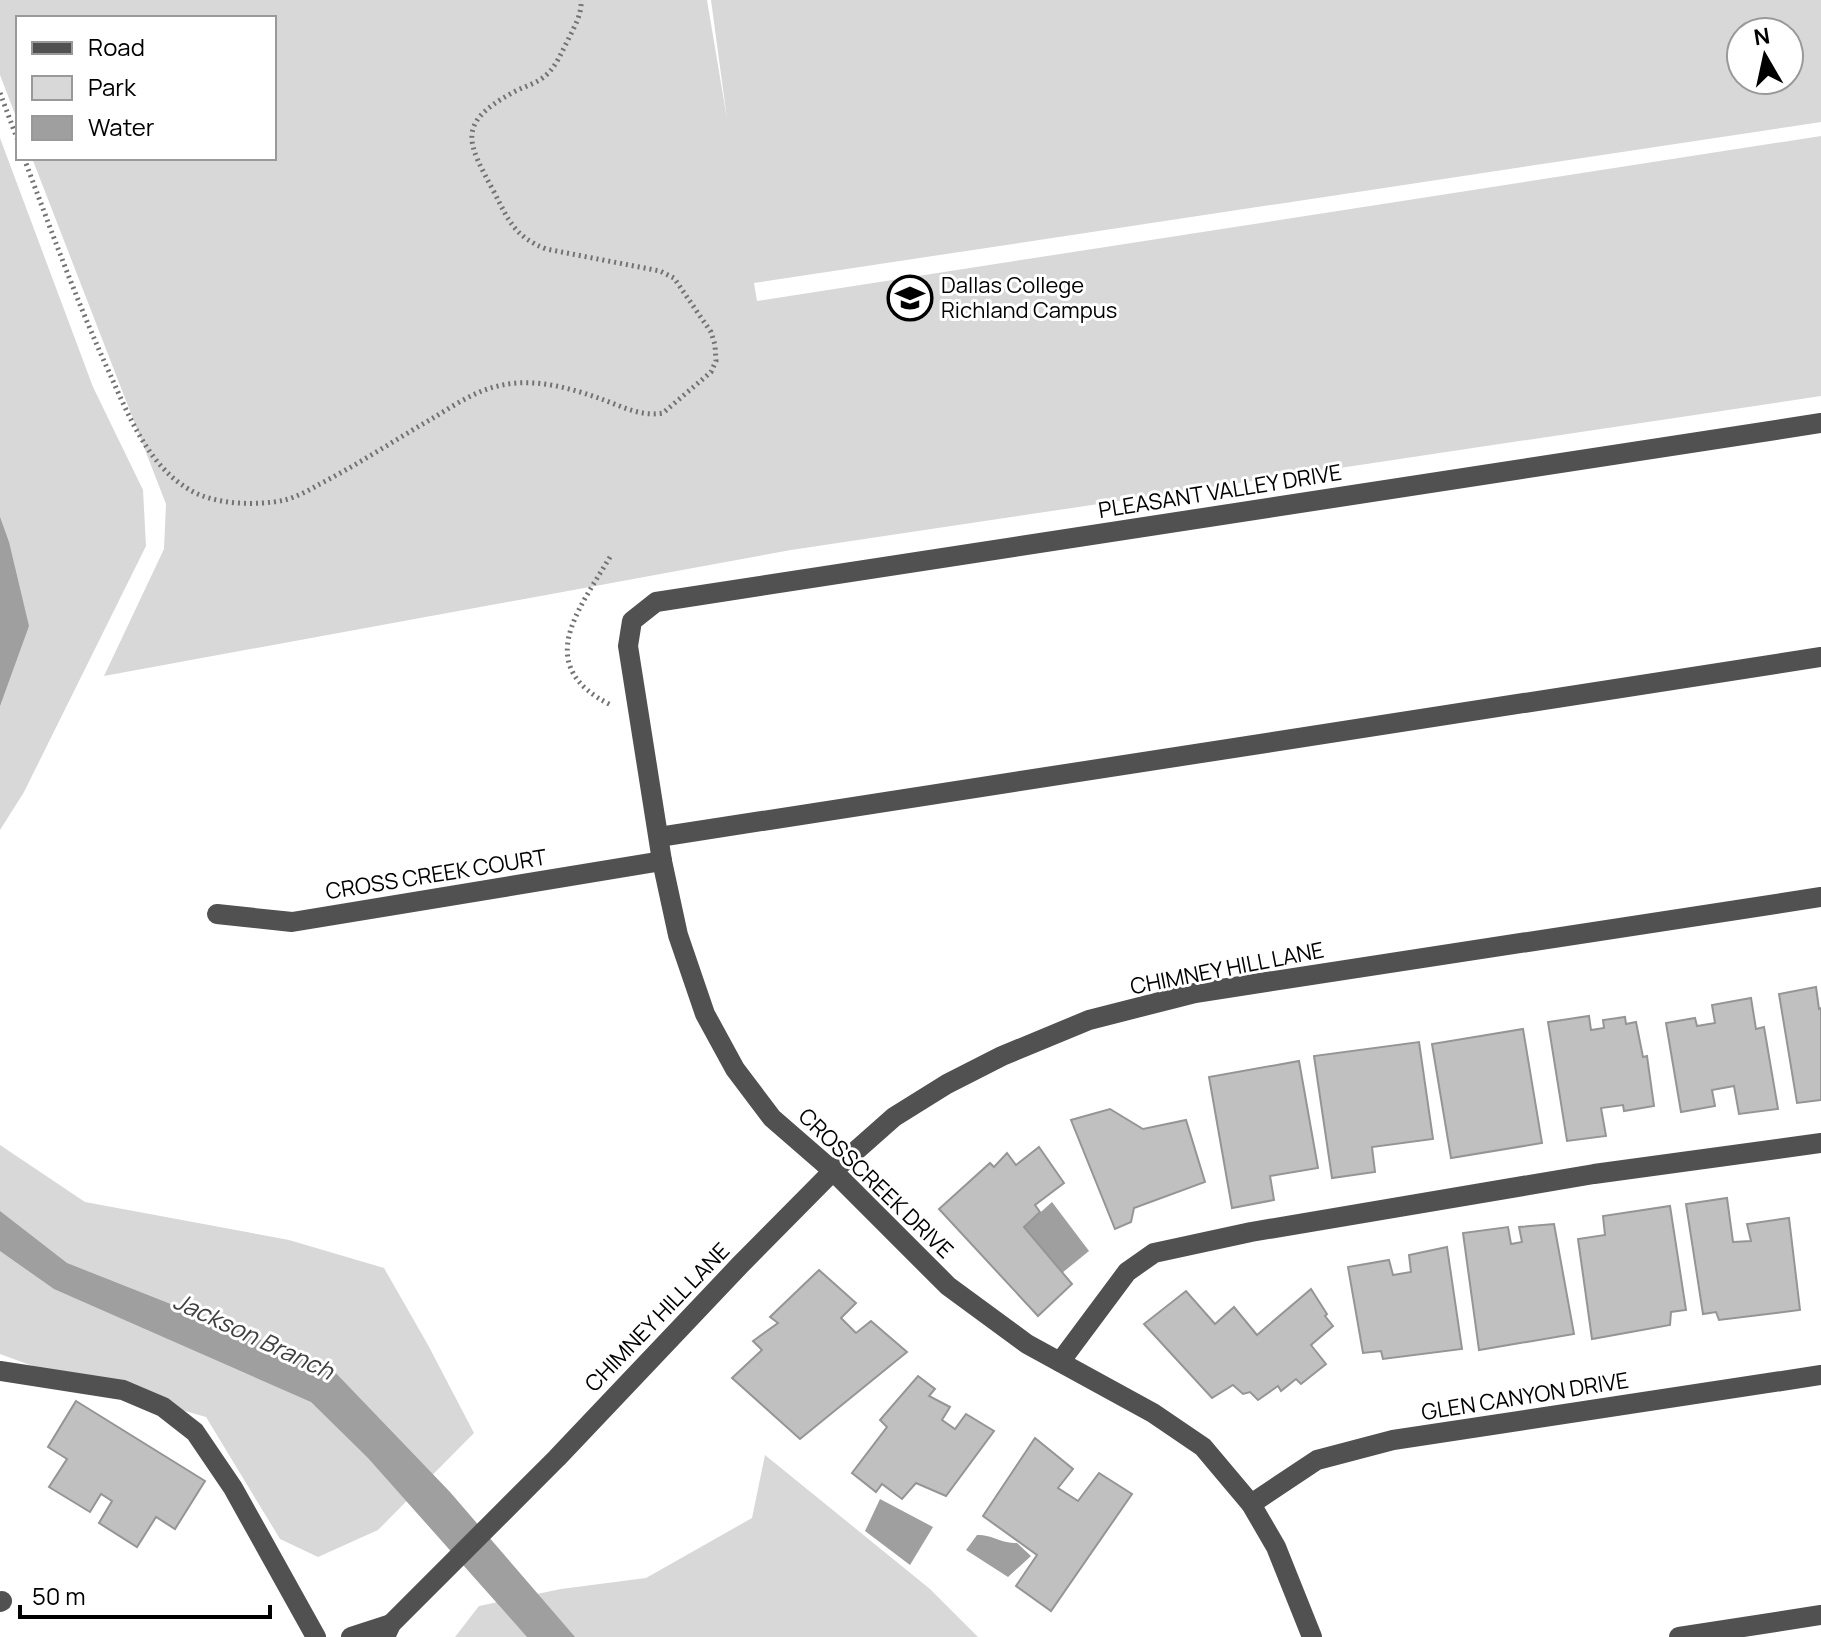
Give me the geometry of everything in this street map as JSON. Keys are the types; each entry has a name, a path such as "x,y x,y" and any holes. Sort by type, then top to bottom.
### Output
{"street":[{"name":"PLEASANT VALLEY DRIVE","path":"632,621 656,602 1821,423"},
{"name":"CROSSCREEK DRIVE","path":"632,621 628,646 662,861 678,935 705,1014 735,1069 772,1118 833,1171 948,1286 1027,1344 1153,1413 1203,1447 1251,1504 1276,1547 1312,1637"},
{"path":"659,837 1821,657"},
{"name":"CROSS CREEK COURT","path":"217,914 292,922 662,861"},
{"name":"CHIMNEY HILL LANE","path":"351,1637 388,1630 833,1171 894,1117 947,1084 1002,1056 1089,1020 1195,993 1821,897"},
{"path":"1060,1362 1127,1272 1154,1253 1251,1232 1594,1174 1821,1143"},
{"path":"0,1371 123,1390 163,1407 195,1432 233,1488 316,1637"},
{"name":"GLEN CANYON DRIVE","path":"1251,1504 1317,1460 1393,1440 1821,1375"},
{"path":"1679,1637 1821,1615"}],"path":[{"path":"25,160 87,325 134,425 166,472 191,491 218,500 251,504 286,500 318,485 464,399 497,386 526,382 550,385 581,392 637,412 652,415 663,413 711,372 716,361 711,332 674,278 660,271 546,249 531,243 514,229 476,158 472,143 472,129 487,107 543,78 555,66 578,20 581,0"},
{"path":"0,93 16,136"},
{"path":"610,557 572,621 567,641 574,676 595,697 613,706"}],"green space":[{"name":"Dallas College Richland Campus","path":"0,0 707,0 727,119 711,0 1821,0 1821,122 754,283 757,301 1821,136 1821,396 791,550 104,676 164,549 166,504 33,160 276,160 276,16 16,16 16,117 0,75"},
{"path":"0,138 93,387 143,490 146,546 24,792 0,830"},
{"path":"0,1145 85,1202 289,1240 384,1268 474,1433 378,1530 318,1557 280,1539 206,1417 49,1372 0,1354"},
{"path":"765,1455 930,1589 978,1637 455,1637 479,1606 561,1589 646,1578 752,1518"}],"water":[{"path":"0,517 29,626 0,706"},
{"path":"1052,1202 1089,1251 1062,1273 1024,1227"},
{"path":"0,1211 67,1263 330,1367 450,1492 575,1637 527,1637 368,1458 311,1402 54,1289 0,1251"},
{"path":"880,1499 933,1527 910,1565 865,1531"},
{"path":"977,1535 1017,1543 1031,1556 1008,1577 966,1550"}],"building":[{"path":"1816,987 1821,1008 1821,1100 1797,1103 1779,994"},
{"path":"1751,998 1756,1029 1764,1027 1778,1109 1739,1114 1734,1086 1712,1090 1715,1106 1681,1112 1666,1023 1695,1018 1697,1026 1715,1023 1712,1005"},
{"path":"1589,1016 1591,1030 1604,1028 1603,1020 1625,1017 1626,1024 1636,1022 1643,1057 1647,1056 1654,1106 1624,1111 1623,1105 1601,1108 1606,1136 1567,1141 1548,1022"},
{"path":"1523,1029 1542,1143 1451,1158 1432,1044"},
{"path":"1419,1042 1433,1139 1372,1147 1375,1172 1332,1178 1314,1056"},
{"path":"1299,1061 1318,1168 1270,1176 1274,1200 1232,1208 1209,1077"},
{"path":"1110,1109 1143,1129 1186,1120 1205,1182 1134,1208 1131,1222 1115,1229 1071,1120"},
{"path":"1039,1147 1064,1183 1035,1205 1040,1212 1024,1227 1072,1284 1038,1316 939,1209 990,1163 994,1167 1007,1153 1016,1165"},
{"path":"1727,1198 1733,1242 1751,1241 1747,1224 1789,1218 1800,1310 1719,1320 1716,1312 1703,1314 1686,1204"},
{"path":"1670,1206 1686,1310 1671,1312 1670,1325 1592,1339 1578,1239 1605,1235 1603,1216"},
{"path":"1554,1224 1574,1334 1479,1350 1463,1233 1508,1227 1511,1244 1522,1242 1519,1227"},
{"path":"1447,1247 1462,1349 1383,1359 1381,1351 1363,1353 1348,1267 1389,1260 1393,1275 1411,1272 1409,1255"},
{"path":"819,1270 856,1303 841,1318 856,1333 871,1321 907,1352 800,1439 732,1378 762,1350 753,1341 778,1323 770,1317"},
{"path":"1311,1289 1333,1326 1311,1345 1326,1364 1301,1384 1296,1379 1281,1391 1278,1386 1258,1400 1250,1392 1243,1394 1233,1385 1212,1398 1144,1324 1186,1291 1215,1324 1234,1307 1257,1335"},
{"path":"918,1376 935,1389 929,1396 950,1407 942,1420 955,1429 966,1414 994,1431 946,1496 916,1483 902,1499 882,1484 876,1492 852,1473 887,1427 880,1420"},
{"path":"76,1401 205,1481 175,1529 156,1517 137,1547 99,1523 112,1501 101,1494 90,1512 49,1487 67,1459 48,1447"},
{"path":"1035,1438 1073,1469 1058,1488 1078,1501 1099,1473 1132,1494 1051,1611 1016,1586 1037,1555 983,1516"}],"place":[{"name":"Dallas College Richland Campus","path":"910,298"}],"water label":[{"name":"Jackson Branch","path":"254,1335"}]}
